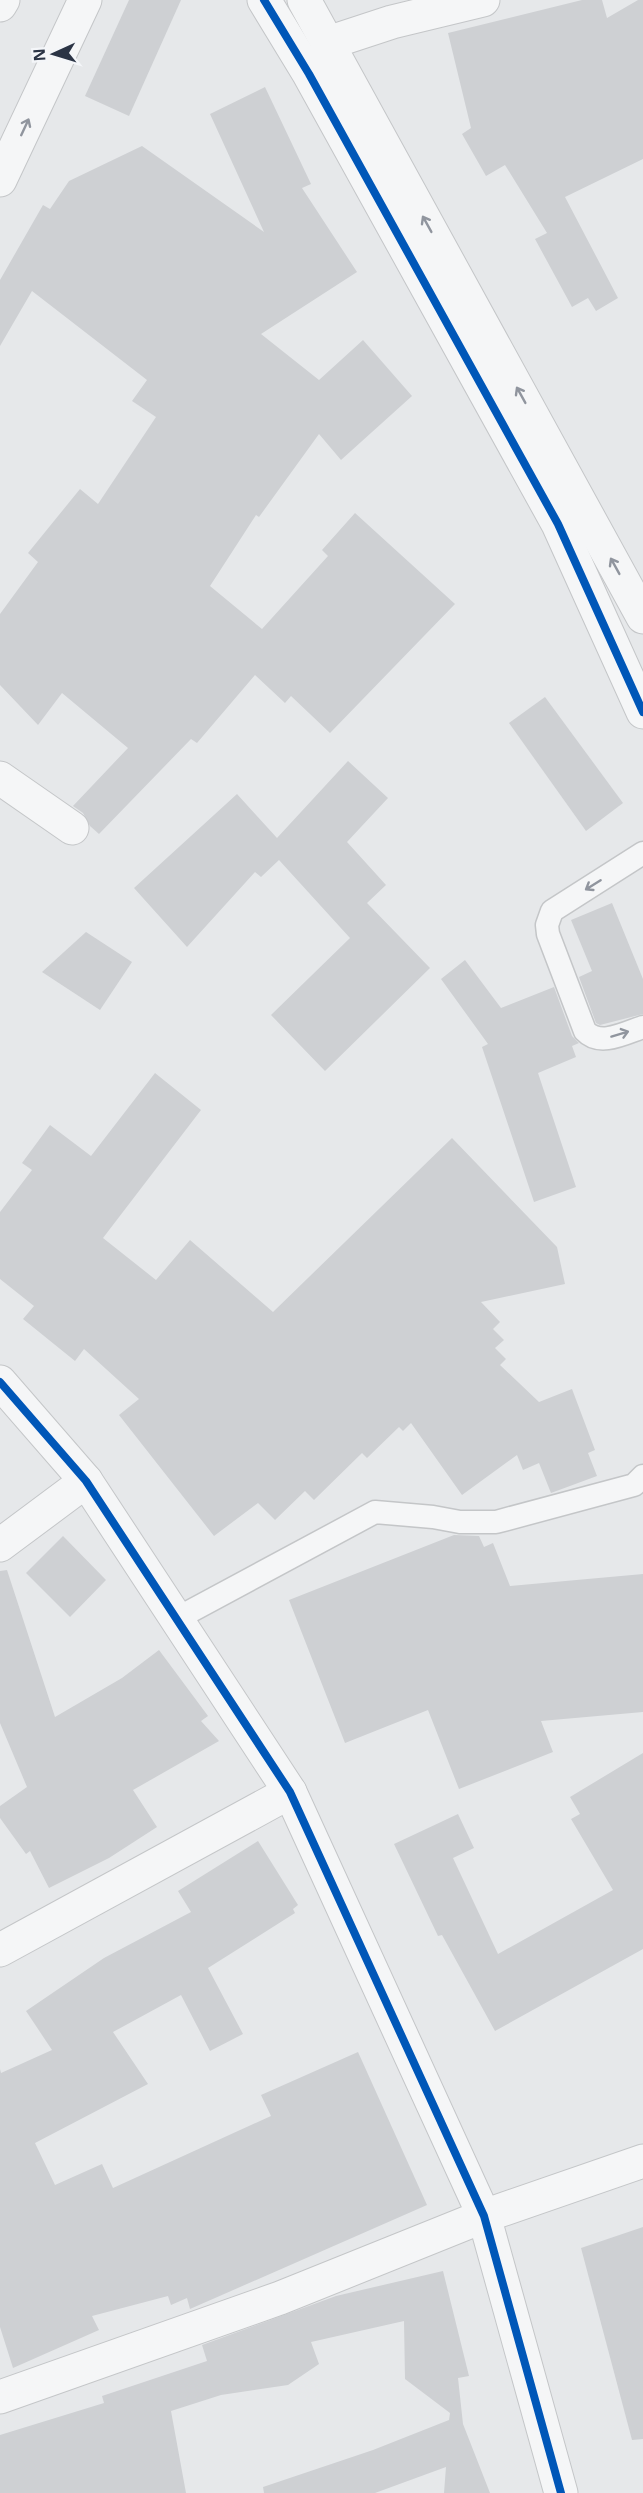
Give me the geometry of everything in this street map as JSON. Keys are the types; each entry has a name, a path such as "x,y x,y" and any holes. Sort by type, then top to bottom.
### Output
{"street":[{"path":"0,5 3,0"},
{"path":"0,180 85,0"},
{"path":"264,0 309,74 558,524 643,712"},
{"path":"304,0 643,617"},
{"path":"328,43 392,22 483,0"},
{"path":"0,778 72,828"},
{"path":"0,1382 86,1481 290,1792 484,2216 561,2493"},
{"path":"0,1545 86,1481"},
{"path":"0,1950 290,1792"},
{"path":"0,2397 280,2298 484,2216 643,2161"}],"lane":[{"path":"643,853 552,911 547,925 548,934 585,1031 591,1038 602,1040 643,1027"},
{"path":"176,1619 375,1512 433,1517 460,1522 496,1522 633,1485 643,1476"}],"building":[{"path":"129,0 181,0 129,116 85,96"},
{"path":"582,0 602,0 607,18 638,0 643,0 643,159 565,197 618,298 596,311 588,298 572,307 535,239 547,233 505,165 486,176 462,134 471,128 448,33"},
{"path":"265,87 311,184 302,188 357,272 261,334 319,380 363,340 412,396 341,460 319,434 259,517 256,515 210,586 262,629 328,556 322,550 355,513 455,604 330,733 291,696 285,703 255,675 197,743 191,739 99,834 90,826 83,813 73,806 128,748 62,693 38,725 0,685 0,614 38,562 28,553 80,489 98,504 156,417 132,401 147,380 32,291 0,346 0,280 43,205 50,209 69,181 142,146 264,232 210,114"},
{"path":"545,697 623,803 586,831 509,723"},
{"path":"348,761 388,798 347,842 386,885 367,903 430,968 325,1071 271,1015 350,938 279,860 261,877 255,872 187,947 134,888 237,794 277,838"},
{"path":"612,903 643,979 643,1014 600,1025 596,1023 579,977 592,971 571,920"},
{"path":"86,932 132,962 100,1010 42,972"},
{"path":"465,960 501,1008 554,987 572,1036 579,1043 572,1046 576,1057 538,1073 576,1187 534,1202 482,1047 488,1044 441,979"},
{"path":"155,1073 201,1110 103,1238 156,1280 190,1240 273,1312 452,1138 557,1247 565,1284 481,1302 500,1322 493,1329 504,1340 495,1348 506,1359 500,1365 539,1402 572,1389 595,1450 588,1453 597,1476 551,1493 539,1463 523,1470 517,1455 462,1495 411,1423 403,1431 399,1427 367,1458 362,1453 314,1500 305,1491 275,1520 258,1503 214,1536 119,1415 139,1399 84,1349 75,1361 23,1319 34,1306 0,1279 0,1212 32,1170 22,1163 50,1125 91,1156"},
{"path":"454,1535 479,1536 484,1547 493,1543 510,1586 643,1574 643,1712 541,1721 553,1752 459,1789 428,1710 345,1743 289,1600"},
{"path":"63,1536 106,1580 70,1617 26,1573"},
{"path":"7,1570 55,1717 122,1678 159,1650 208,1716 201,1721 219,1741 133,1790 157,1827 109,1858 49,1888 30,1851 26,1854 0,1818 0,1806 27,1787 0,1723 0,1571"},
{"path":"643,1753 643,1949 495,2031 442,1935 438,1936 394,1844 458,1814 474,1848 453,1858 498,1954 613,1890 571,1819 580,1814 570,1797"},
{"path":"258,1841 298,1905 293,1909 295,1913 208,1968 243,2034 210,2051 181,1995 113,2032 148,2084 35,2143 55,2185 102,2164 113,2188 271,2116 261,2095 358,2052 427,2205 190,2309 187,2298 171,2305 168,2296 92,2316 99,2330 13,2368 0,2327 0,2069 1,2073 52,2050 26,2011 104,1958 191,1912 178,1891"},
{"path":"643,2227 643,2439 632,2440 581,2248"},
{"path":"443,2271 469,2376 458,2378 463,2424 490,2493 444,2493 446,2467 375,2493 264,2493 263,2487 373,2450 449,2420 450,2413 405,2379 404,2321 311,2342 319,2364 288,2385 221,2395 171,2411 186,2493 0,2493 0,2435 104,2403 102,2396 207,2361 202,2345 336,2296"}],"cycle path":[{"path":"264,0 309,74 558,524 643,712"},
{"path":"0,1382 86,1481 290,1792 484,2216 561,2493"}]}
